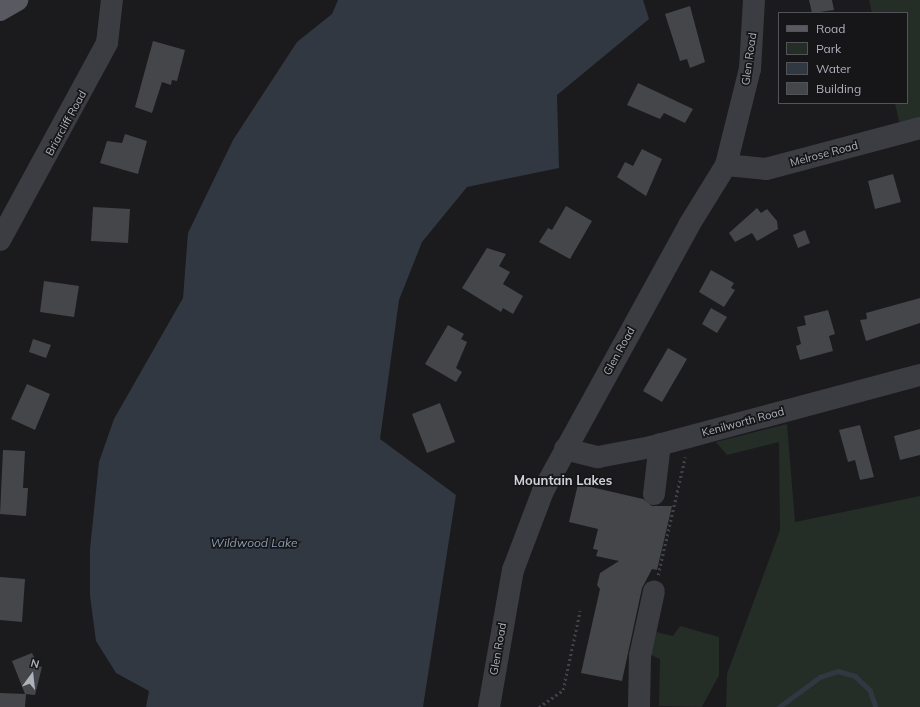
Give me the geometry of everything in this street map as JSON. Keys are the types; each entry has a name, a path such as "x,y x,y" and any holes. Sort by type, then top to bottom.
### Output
{"main road":[{"path":"0,10 17,0"}],"street":[{"name":"Briarcliff Road","path":"0,240 104,50 112,23 112,0"},
{"name":"Glen Road","path":"488,707 513,570 543,490 688,225 726,165 750,69 754,0"},
{"name":"Melrose Road","path":"726,165 766,169 920,128"},
{"name":"Kenilworth Road","path":"565,449 598,457 660,444 920,375"},
{"path":"654,494 660,444"},
{"path":"639,707 640,656 654,591"}],"path":[{"path":"654,591 686,453"},
{"path":"539,707 563,690 580,612"}],"green space":[{"path":"869,0 920,0 920,125 901,130 895,104 908,104 908,12 872,12"},
{"path":"787,424 795,522 920,496 920,707 726,707 727,674 780,530 779,442 727,455 716,442"},
{"path":"680,626 719,637 719,675 702,707 659,706 660,659 649,654 656,632 673,636"}],"water":[{"name":"Wildwood Lake","path":"338,0 643,0 649,19 557,95 559,168 467,187 422,242 399,300 380,439 456,495 423,707 146,707 149,691 116,673 96,641 90,596 90,549 99,462 114,419 183,298 188,233 233,140 297,42 332,14"}],"building":[{"path":"809,0 832,0 834,10 812,12"},
{"path":"690,6 705,62 690,68 687,59 680,61 665,14"},
{"path":"153,41 185,50 177,81 172,80 171,85 162,82 152,113 135,107"},
{"path":"638,83 693,109 685,123 664,113 660,119 627,105"},
{"path":"125,134 147,141 138,174 100,163 107,141 122,143"},
{"path":"642,149 662,159 646,196 617,177 625,162 633,166"},
{"path":"893,174 901,202 875,209 868,181"},
{"path":"566,206 592,221 570,259 539,242 548,228 552,230"},
{"path":"93,207 130,209 128,243 91,241"},
{"path":"757,208 761,213 767,209 777,221 778,229 757,241 752,233 735,242 729,233"},
{"path":"805,230 810,243 798,248 793,235"},
{"path":"487,248 506,254 499,266 510,272 503,284 523,296 513,314 503,308 501,312 462,288"},
{"path":"711,270 734,283 731,288 735,290 724,307 699,292"},
{"path":"44,281 79,286 74,317 40,312"},
{"path":"920,298 920,323 866,341 860,320 867,319 866,313"},
{"path":"711,308 727,317 717,333 702,324"},
{"path":"828,310 835,334 829,336 833,351 800,360 796,346 801,344 797,327 806,325 804,316"},
{"path":"448,325 464,334 461,339 467,342 456,368 462,372 456,382 425,364"},
{"path":"33,339 51,345 46,358 29,352"},
{"path":"668,348 687,359 662,402 643,391"},
{"path":"27,384 50,394 35,430 11,419"},
{"path":"440,403 455,442 427,453 412,414"},
{"path":"860,425 874,477 860,480 855,460 848,462 839,430"},
{"path":"920,429 920,455 900,460 894,436"},
{"path":"3,450 25,451 23,488 28,488 26,516 0,514"},
{"path":"578,484 643,499 652,506 672,506 657,570 652,569 642,588 622,681 581,673 600,589 597,585 600,573 619,561 596,556 598,550 593,549 598,529 569,522"},
{"path":"0,577 25,579 22,622 0,620"},
{"path":"32,653 38,666 42,667 35,695 25,694 12,661"},
{"path":"0,693 26,694 25,707 0,707"}],"waterway":[{"path":"779,707 820,677 838,671 855,676 870,690 876,707"}],"district":[{"name":"Mountain Lakes","path":"563,480"}]}
